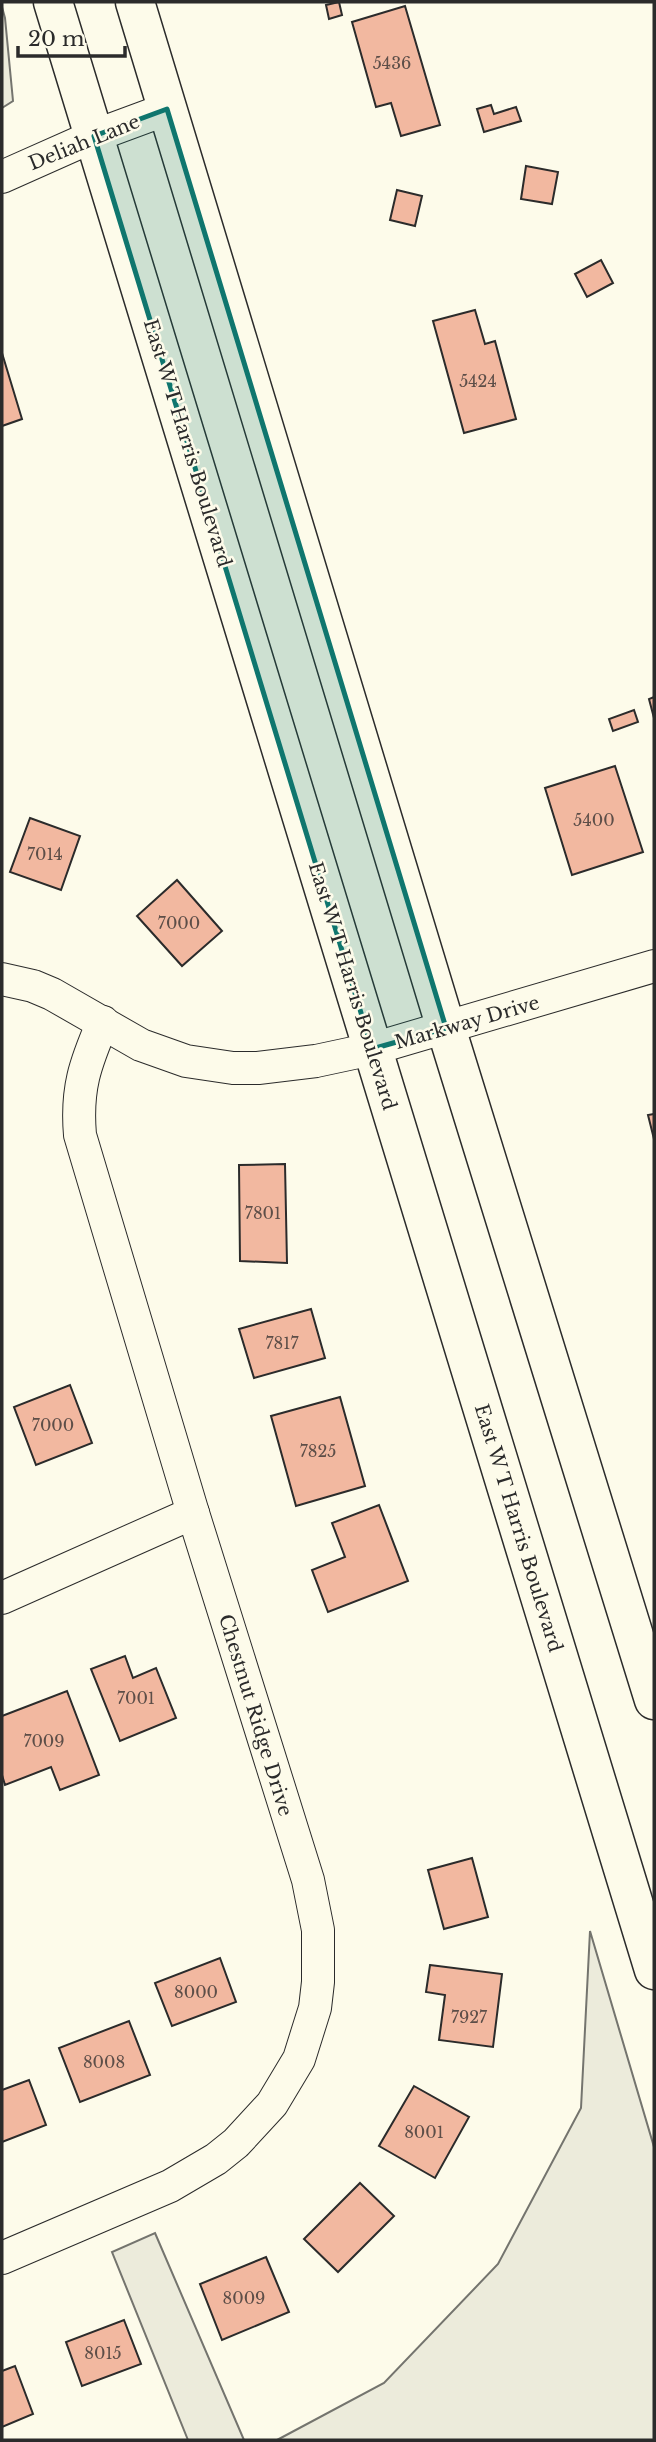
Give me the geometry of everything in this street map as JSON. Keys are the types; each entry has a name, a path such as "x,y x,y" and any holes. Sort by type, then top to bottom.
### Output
{"main road":[{"name":"East W T Harris Boulevard","path":"53,2 654,1969"},
{"path":"135,2 446,1028 654,1700"}],"street":[{"name":"Deliah Lane","path":"2,177 94,136 167,109"},
{"name":"Markway Drive","path":"2,979 33,986 141,1045 186,1062 258,1068 372,1049 654,966"},
{"name":"Chestnut Ridge Drive","path":"2,2259 170,2186 216,2159 236,2143 272,2104 299,2059 315,2008 318,1982 318,1930 308,1880 193,1513 80,1135 78,1116 81,1077 103,1022"},
{"path":"2,1598 193,1513"}],"highlighted area":[{"path":"167,109 446,1028 372,1049 94,136"}],"shaded area":[{"path":"2,7 13,101 2,108"},
{"path":"590,1931 654,2147 654,2440 277,2440 384,2383 498,2264 581,2108"},
{"path":"155,2233 244,2440 188,2440 112,2252"}],"building":[{"path":"339,2 342,15 329,19 326,5"},
{"path":"405,6 440,125 401,136 391,103 376,107 352,22"},
{"path":"491,105 494,114 516,107 521,121 484,132 477,109"},
{"path":"526,166 558,172 552,204 521,199"},
{"path":"397,190 422,196 415,226 390,220"},
{"path":"601,260 613,283 587,297 575,274"},
{"path":"475,310 485,344 495,341 516,419 464,433 433,321"},
{"path":"2,353 22,419 2,426"},
{"path":"654,697 654,718 649,699"},
{"path":"634,710 638,722 613,731 609,719"},
{"path":"615,766 643,852 572,875 545,788"},
{"path":"30,818 80,836 61,890 10,872"},
{"path":"177,880 222,931 182,966 137,916"},
{"path":"654,1114 654,1139 648,1115"},
{"path":"285,1164 287,1263 240,1261 239,1165"},
{"path":"311,1309 325,1358 254,1378 239,1329"},
{"path":"70,1385 92,1443 36,1465 14,1407"},
{"path":"340,1397 365,1486 296,1506 271,1416"},
{"path":"379,1505 408,1581 328,1612 312,1570 345,1557 332,1523"},
{"path":"125,1656 133,1678 156,1668 176,1718 120,1741 91,1669"},
{"path":"67,1691 99,1775 60,1790 51,1767 5,1785 2,1775 2,1716"},
{"path":"472,1858 488,1917 444,1929 428,1870"},
{"path":"220,1958 236,2002 172,2026 155,1983"},
{"path":"430,1965 502,1974 493,2047 439,2040 445,1995 426,1992"},
{"path":"129,2021 150,2075 80,2102 59,2048"},
{"path":"29,2080 46,2125 2,2142 2,2090"},
{"path":"414,2086 469,2117 435,2178 379,2146"},
{"path":"360,2183 394,2216 338,2272 304,2239"},
{"path":"266,2257 289,2312 222,2340 200,2284"},
{"path":"124,2320 141,2364 82,2386 66,2342"},
{"path":"15,2366 33,2414 2,2427 2,2371"}]}
